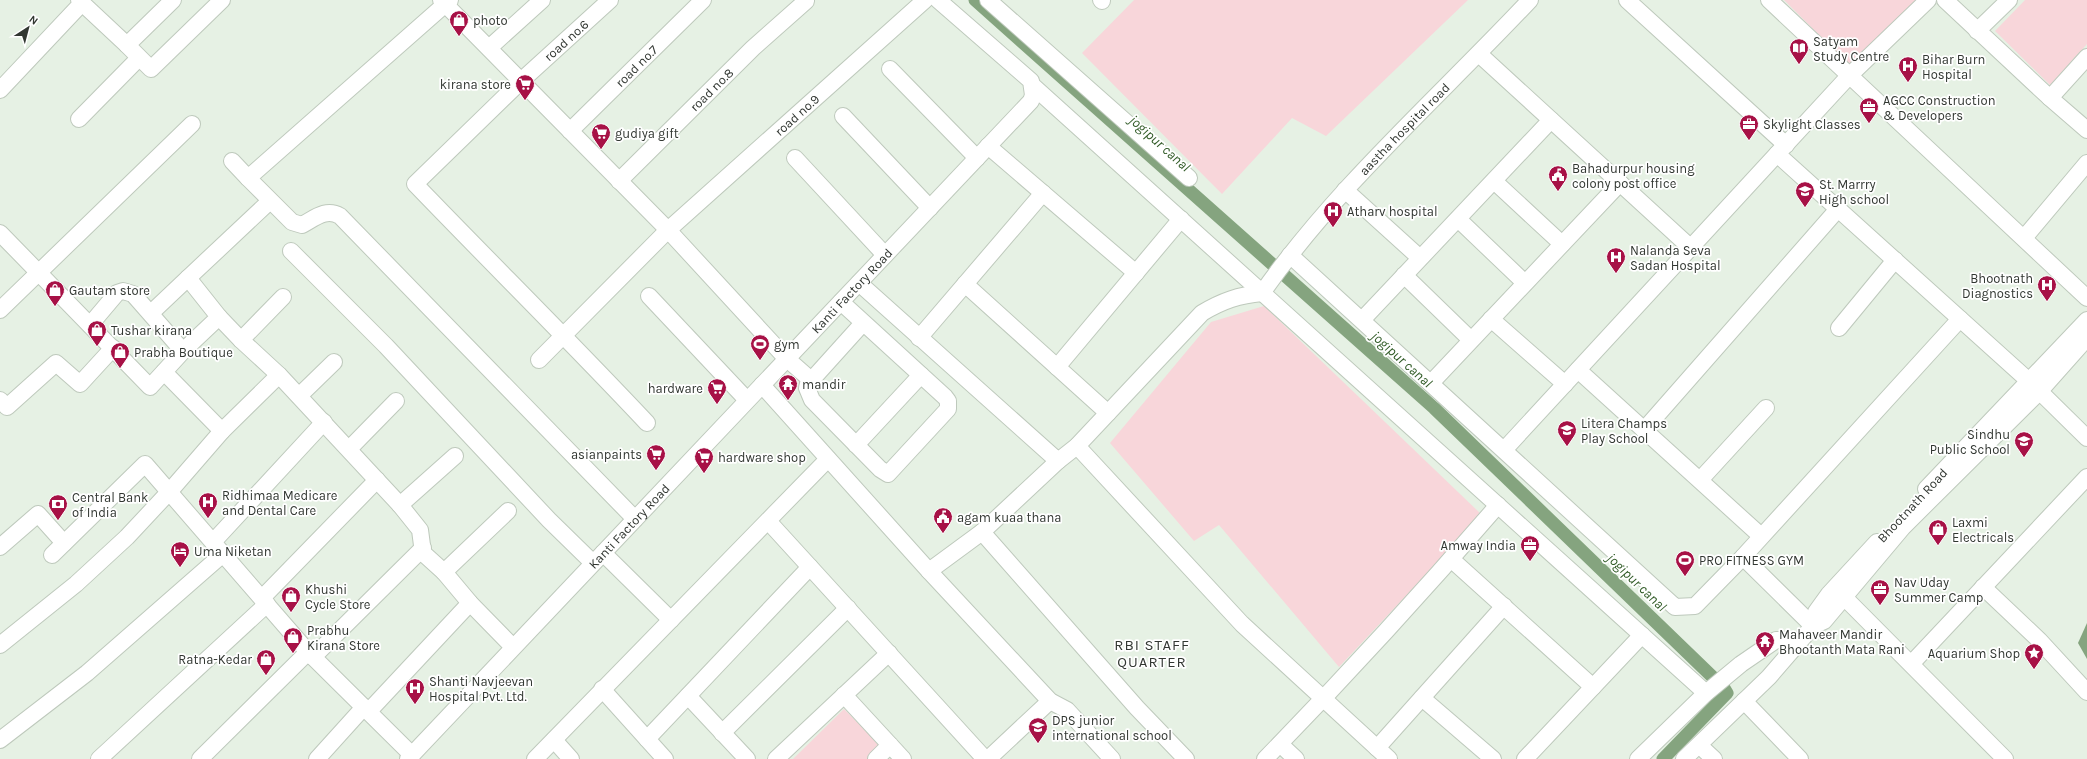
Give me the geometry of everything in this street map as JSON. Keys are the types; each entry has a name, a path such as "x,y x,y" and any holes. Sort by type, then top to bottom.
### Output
{"street":[{"path":"127,45 173,0"},
{"path":"0,90 80,1 127,45 151,70 222,0"},
{"path":"489,48 542,0"},
{"name":"road no.6","path":"563,334 415,184 521,81 610,0"},
{"name":"road no.7","path":"570,131 703,0"},
{"name":"road no.9","path":"539,360 563,334 668,230 925,0"},
{"path":"938,0 1025,75 1033,86 1181,219 1265,288 1498,505 1642,635 1709,690"},
{"path":"988,0 1189,178"},
{"name":"aastha hospital road","path":"1265,288 1287,259 1345,190 1530,0"},
{"path":"1627,0 1782,149 1838,209 2034,386 2087,438"},
{"path":"1769,0 2087,298"},
{"path":"1504,450 1849,76 1928,0"},
{"path":"1945,0 2050,98 2087,130"},
{"path":"1977,30 2009,0"},
{"path":"248,178 445,1 521,81 668,230 786,358 811,380"},
{"name":"road no.8","path":"619,181 753,48 806,2"},
{"path":"1479,54 1691,248"},
{"path":"2050,98 2087,57"},
{"path":"79,119 140,58"},
{"path":"890,69 983,152 1043,193 1136,273"},
{"name":"Kanti Factory Road","path":"410,757 786,358 1031,101 1033,86"},
{"path":"843,116 930,208"},
{"path":"1362,320 1551,120"},
{"path":"0,310 192,124"},
{"path":"795,158 885,255"},
{"path":"232,161 292,222 302,225 324,213 333,212 340,216 635,519"},
{"path":"2024,238 2087,163"},
{"path":"1494,181 1562,244"},
{"path":"1431,383 1620,183"},
{"path":"1345,190 1420,258"},
{"path":"919,338 1043,193"},
{"path":"151,313 270,201"},
{"path":"1644,430 1838,209"},
{"path":"1057,367 1181,219"},
{"path":"1458,219 1525,283"},
{"path":"0,233 150,387 183,351 219,317"},
{"path":"291,251 386,346 549,520 598,558 671,620"},
{"path":"1287,259 1362,320 1675,607 1695,606 1743,557 1960,319"},
{"path":"1839,328 1895,260"},
{"path":"1404,275 1471,340"},
{"path":"188,278 219,317 240,340 279,375 400,505 420,530 423,553 444,572 470,603 514,647"},
{"path":"859,282 919,338 1058,461"},
{"path":"965,284 1108,413"},
{"path":"929,571 982,532 1058,461 1077,446 1202,312 1221,301 1265,288"},
{"path":"90,325 117,293 123,290 133,294 183,351"},
{"path":"649,296 748,400"},
{"path":"240,340 282,298"},
{"path":"841,302 948,401 948,409 892,472 888,474 884,472 856,445 812,400 807,388 811,380 863,323"},
{"path":"1491,319 1565,384"},
{"name":"Bhootnath Road","path":"1684,759 1769,677 1813,626 1816,612 1840,592 1903,527 2034,386 2087,320"},
{"path":"563,334 647,423"},
{"name":"Bhootnath Road","path":"2034,386 2087,338"},
{"path":"0,400 7,406 56,363 80,384 113,348"},
{"path":"299,396 334,362"},
{"path":"1578,370 1761,536"},
{"path":"164,372 222,431"},
{"path":"0,645 76,584 127,537 170,491 222,431 279,375"},
{"path":"856,445 921,375"},
{"path":"762,385 929,571 1050,701 1067,710 1112,759"},
{"path":"349,449 396,401"},
{"path":"1700,480 1766,408"},
{"path":"0,740 87,673 218,548 324,422"},
{"path":"1077,446 1242,624 1389,759"},
{"path":"400,505 455,456"},
{"path":"535,759 828,459"},
{"path":"52,555 145,464 311,654 366,709 410,757"},
{"path":"1912,663 2087,477"},
{"path":"99,759 264,601 377,480"},
{"path":"1265,759 1323,699 1451,559 1498,505"},
{"path":"444,572 508,511"},
{"path":"0,547 38,514 64,543"},
{"path":"768,521 986,759 1050,701"},
{"path":"982,532 1136,708 1186,759"},
{"path":"200,759 423,548"},
{"path":"1743,557 1813,626"},
{"path":"1451,559 1593,687"},
{"path":"647,739 810,567"},
{"path":"1983,587 2039,640 2087,692"},
{"path":"1840,592 1912,663 2004,759"},
{"path":"317,759 470,603"},
{"path":"1377,748 1504,606"},
{"path":"722,733 848,608"},
{"path":"1525,759 1642,635"},
{"path":"1638,759 1709,690 1742,664 1776,640 1785,640 1796,645"},
{"path":"776,759 889,653"},
{"path":"602,690 665,759"},
{"path":"844,695 903,759"},
{"path":"688,696 747,759"},
{"path":"1422,698 1493,759"},
{"path":"1744,701 1800,759"},
{"path":"554,740 571,759"},
{"path":"1280,744 1296,759"},
{"path":"876,759 890,745"},
{"path":"1699,745 1714,759"}],"shaded area":[{"path":"1134,0 1468,0 1326,136 1292,118 1222,194 1082,53"},
{"path":"1784,0 1916,0 1852,68"},
{"path":"2025,0 2087,0 2087,44 2050,85 1995,31"},
{"path":"1264,306 1482,515 1339,667 1219,525 1194,541 1110,443 1211,322"},
{"path":"2087,623 2087,659 2078,643"},
{"path":"844,709 883,748 872,759 793,759"}],"waterway":[{"name":"jogipur canal","path":"975,0 1434,408 1724,688 1727,693 1663,759"}],"place":[{"name":"photo","path":"459,37"},
{"name":"Satyam Study Centre","path":"1799,65"},
{"name":"Bihar Burn Hospital","path":"1908,83"},
{"name":"kirana store","path":"525,101"},
{"name":"AGCC Construction & Developers","path":"1869,124"},
{"name":"Skylight Classes","path":"1749,141"},
{"name":"gudiya gift","path":"601,150"},
{"name":"Bahadurpur housing colony post office","path":"1558,192"},
{"name":"St. Marrry High school","path":"1805,208"},
{"name":"Atharv hospital","path":"1333,228"},
{"name":"Nalanda Seva Sadan Hospital","path":"1616,274"},
{"name":"Bhootnath Diagnostics","path":"2047,302"},
{"name":"Gautam store","path":"55,307"},
{"name":"Tushar kirana","path":"97,347"},
{"name":"gym","path":"760,361"},
{"name":"Prabha Boutique","path":"120,369"},
{"name":"mandir","path":"788,401"},
{"name":"hardware","path":"717,405"},
{"name":"Litera Champs Play School","path":"1567,447"},
{"name":"Sindhu Public School","path":"2024,458"},
{"name":"asianpaints","path":"656,471"},
{"name":"hardware shop","path":"704,474"},
{"name":"Ridhimaa Medicare and Dental Care","path":"208,519"},
{"name":"Central Bank of India","path":"58,521"},
{"name":"agam kuaa thana","path":"943,534"},
{"name":"Laxmi Electricals","path":"1938,546"},
{"name":"Amway India","path":"1530,562"},
{"name":"Uma Niketan","path":"180,568"},
{"name":"PRO FITNESS GYM","path":"1685,577"},
{"name":"Nav Uday Summer Camp","path":"1880,606"},
{"name":"Khushi Cycle Store","path":"291,613"},
{"name":"Prabhu Kirana Store","path":"293,654"},
{"name":"Mahaveer Mandir Bhootanth Mata Rani","path":"1765,658"},
{"name":"Aquarium Shop","path":"2034,670"},
{"name":"Ratna-Kedar","path":"266,676"},
{"name":"Shanti Navjeevan Hospital Pvt. Ltd.","path":"415,705"},
{"name":"DPS junior international school","path":"1038,744"}],"district":[{"name":"RBI STAFF QUARTER","path":"1152,654"}]}
